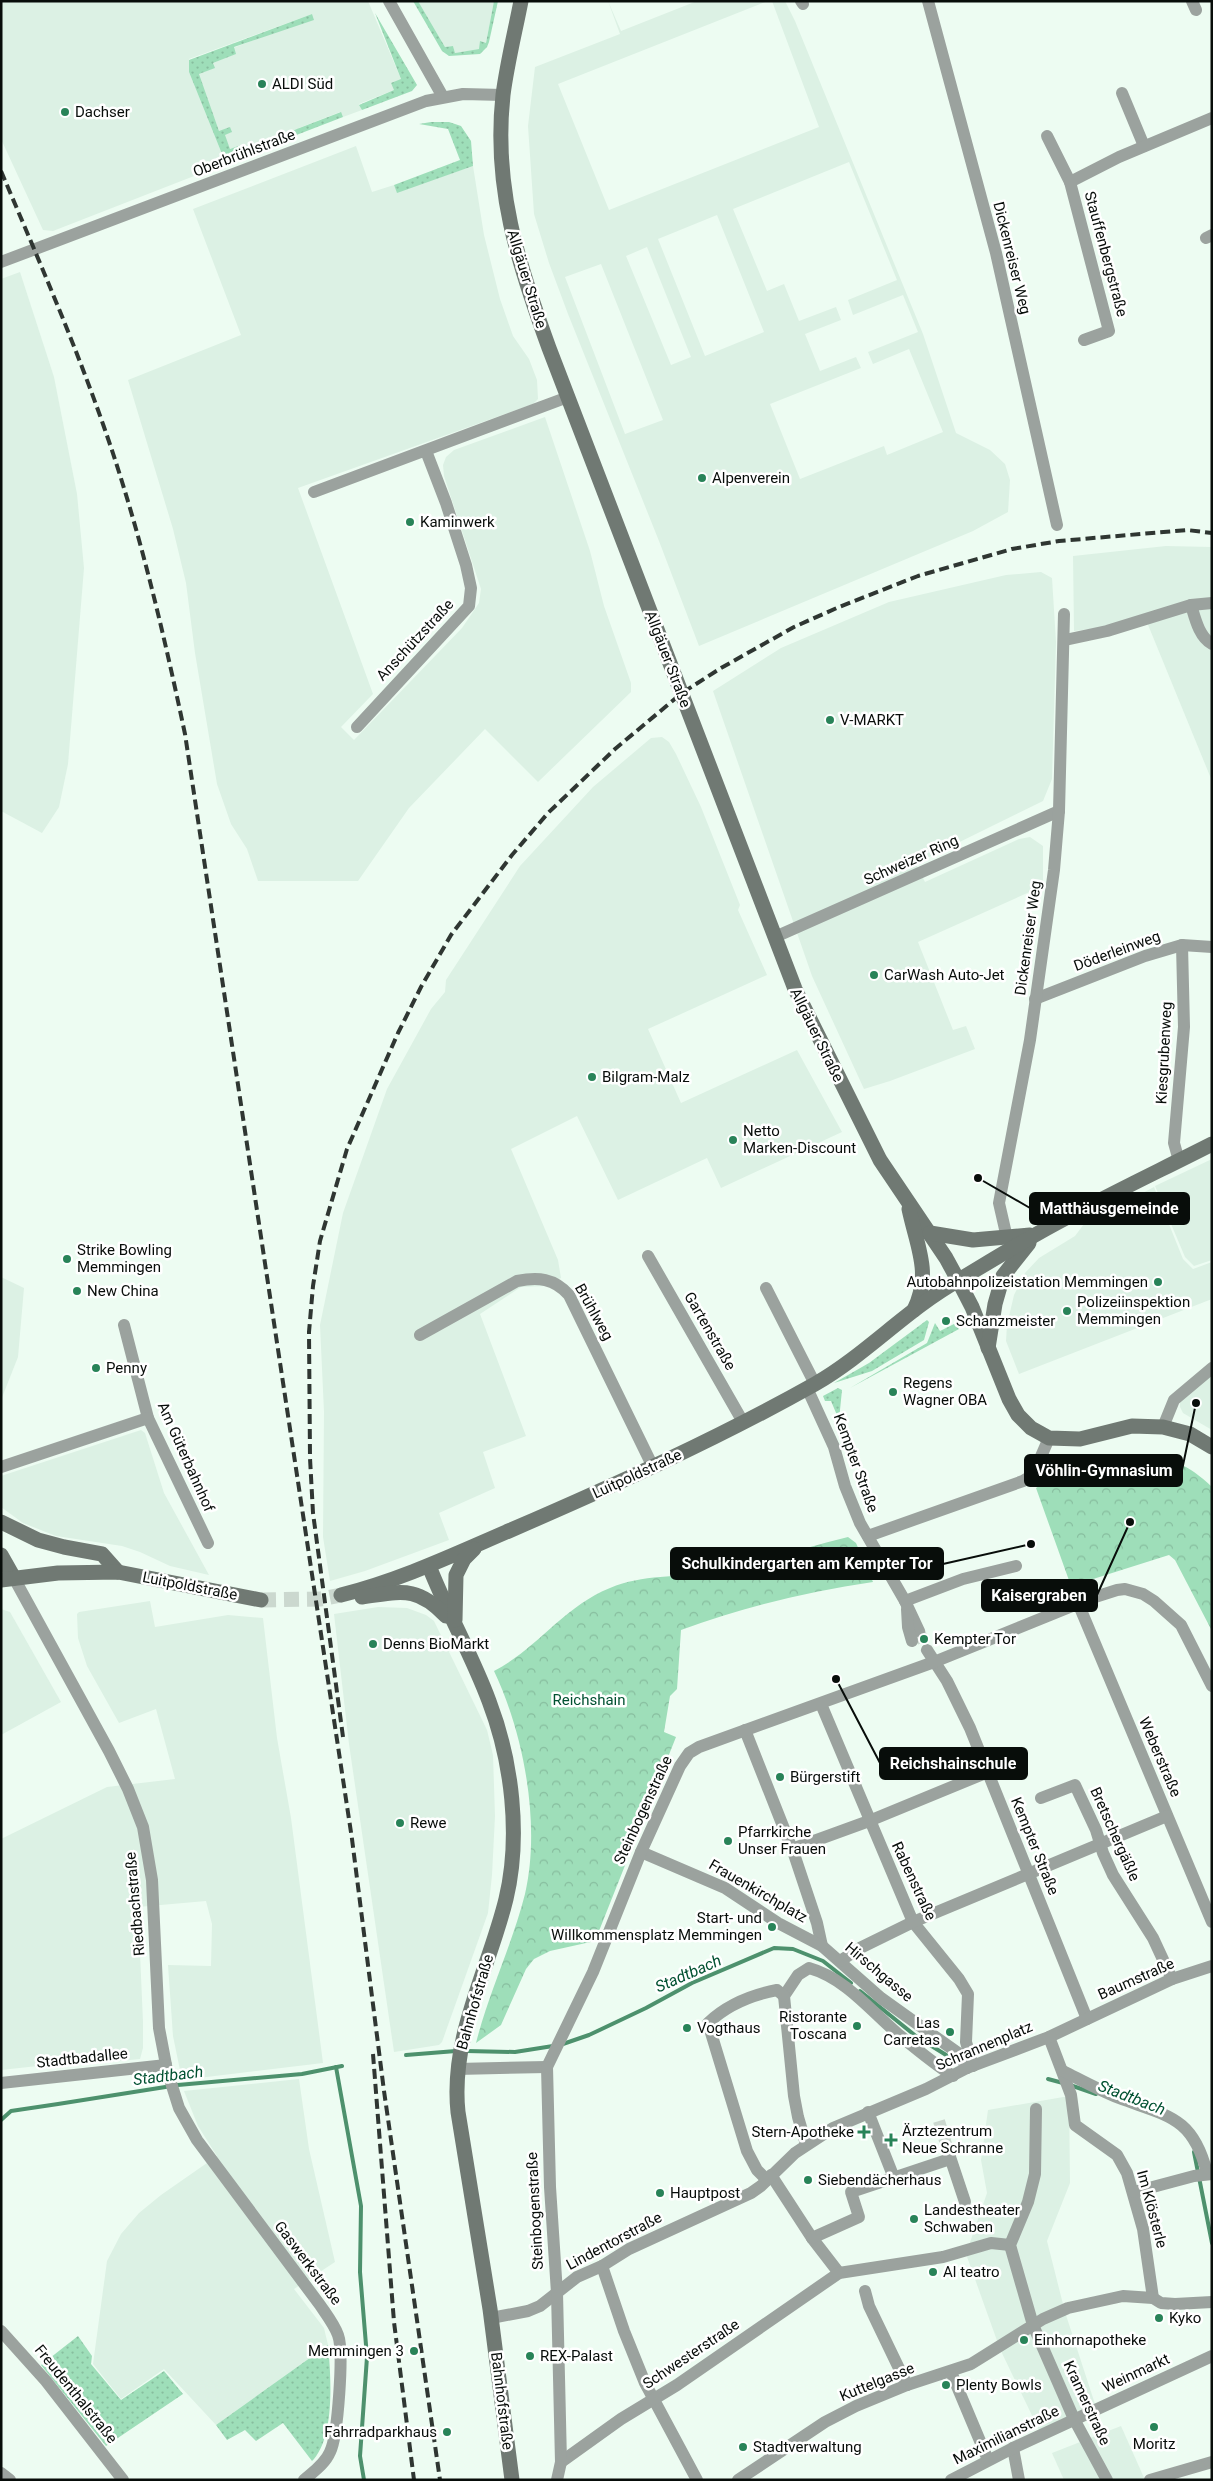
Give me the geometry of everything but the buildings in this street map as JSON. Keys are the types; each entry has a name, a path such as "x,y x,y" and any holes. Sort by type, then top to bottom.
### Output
{"main road":[{"name":"Allgäuer Straße","path":"521,1 503,95 502,175 514,246 568,398 795,989 857,1118 880,1160 908,1204 930,1233 958,1280 1009,1400 1018,1415 1031,1428 1049,1438"},
{"name":"Luitpoldstraße","path":"454,1624 431,1600 417,1594 402,1592 354,1598 341,1596 429,1566 480,1544 653,1467 743,1422 811,1386 871,1346 958,1280 1036,1234 1212,1144"},
{"path":"908,1204 923,1271 921,1296 914,1312"},
{"path":"930,1233 973,1240 1036,1234"},
{"path":"988,1348 995,1304 1003,1276 1036,1234"},
{"path":"1049,1438 1080,1439 1132,1426 1163,1427 1190,1434 1212,1446"},
{"path":"1,1522 38,1540 102,1554 118,1572"},
{"name":"Bahnhofstraße","path":"454,1624 456,1612 455,1584 464,1559 480,1544"},
{"path":"1,1555 8,1579"},
{"name":"Bahnhofstraße","path":"429,1566 490,1702 500,1736 510,1794 513,1840 512,1865 506,1900 462,2043 458,2064 458,2112 491,2318 512,2480"},
{"name":"Luitpoldstraße","path":"8,1579 82,1571 118,1572 261,1600"}],"street":[{"path":"389,1 443,97"},
{"name":"Dickenreiser Weg","path":"928,1 996,253 1057,525"},
{"path":"1122,93 1144,146"},
{"name":"Oberbrühlstraße","path":"1,262 370,121 443,97 462,94 503,95"},
{"name":"Stauffenbergstraße","path":"1084,340 1109,331 1070,182 1144,146 1212,118"},
{"path":"1047,136 1070,182"},
{"path":"314,492 568,398"},
{"name":"Anschützstraße","path":"357,727 469,606 472,588 466,565 446,503 426,451"},
{"path":"1065,640 1107,631 1191,605 1212,603"},
{"path":"1191,605 1197,626 1208,642 1212,644"},
{"name":"Dickenreiser Weg","path":"1007,1238 999,1202 1030,1040 1054,870 1059,811 1065,640 1064,614"},
{"name":"Schweizer Ring","path":"775,937 1059,811"},
{"name":"Döderleinweg","path":"1036,999 1145,956 1182,945 1212,947"},
{"name":"Kiesgrubenweg","path":"1179,1161 1174,1142 1184,1027 1182,945"},
{"name":"Gartenstraße","path":"648,1256 743,1422"},
{"name":"Brühlweg","path":"420,1335 517,1282 531,1278 549,1280 562,1287 569,1295 653,1467"},
{"name":"Kempter Straße","path":"766,1288 811,1386 845,1486 860,1523 906,1602 918,1642 948,1681 988,1772 1028,1872 1081,2021"},
{"name":"Am Güterbahnhof","path":"124,1325 148,1418 208,1542"},
{"path":"1163,1427 1174,1400 1212,1368"},
{"path":"1,1467 148,1418"},
{"path":"868,1536 1023,1481 1033,1475 1049,1438"},
{"path":"906,1602 963,1579 1016,1566"},
{"name":"Riedbachstraße","path":"8,1579 42,1630 119,1772 142,1827 152,1880 158,2016 169,2079"},
{"name":"Steinbogenstraße","path":"557,2480 561,2462 557,2293 549,2180 547,2066 598,1962 641,1852 680,1766 689,1753 699,1747 934,1662 1078,1603 1117,1590 1143,1594 1181,1625 1212,1686"},
{"name":"Weberstraße","path":"1078,1603 1212,1922"},
{"name":"Rabenstraße","path":"820,1704 913,1922 959,1979 968,1994 966,2042 970,2067"},
{"path":"745,1730 792,1849 817,1923 822,1957 840,1983 898,2034 953,2076"},
{"path":"792,1849 869,1821 988,1772"},
{"name":"Bretschergäßle","path":"1041,1798 1075,1785 1113,1875 1152,1938 1172,1979"},
{"path":"840,1961 860,1948 913,1922 1028,1872 1101,1845 1168,1816"},
{"name":"Frauenkirchplatz","path":"641,1852 725,1888 772,1919 822,1957"},
{"path":"806,2144 794,2096 784,1996 798,1976 822,1957"},
{"name":"Hirschgasse","path":"822,1957 840,1961 881,1998 958,2053 970,2067"},
{"name":"Baumstraße","path":"1081,2021 1172,1979 1212,1966"},
{"path":"784,1996 777,1990 762,1993 725,2010 708,2023 747,2151 757,2170 769,2178 839,2273 863,2279 991,2243 1010,2245 1028,2202 1035,2174 1036,2109"},
{"name":"Schrannenplatz","path":"905,2098 970,2067 1049,2037 1081,2021"},
{"name":"Im Klösterle","path":"1049,2037 1066,2080 1077,2128 1100,2141 1117,2155 1127,2173 1134,2192 1149,2259 1153,2298"},
{"path":"458,2064 547,2066"},
{"name":"Stadtbadallee","path":"1,2083 166,2065"},
{"name":"Gaswerkstraße","path":"169,2079 184,2120 197,2140 320,2305 338,2334 340,2351 339,2389 333,2445 322,2464 304,2480"},
{"path":"1066,2080 1165,2114 1182,2124 1200,2149 1204,2174 1134,2192"},
{"name":"Lindentorstraße","path":"491,2318 528,2311 549,2301 577,2277 602,2266 654,2236 751,2193 806,2144 832,2128 905,2098"},
{"path":"868,2112 894,2178"},
{"path":"812,2238 859,2217 851,2192 949,2157 965,2202"},
{"name":"Kramerstraße","path":"1010,2245 1033,2325 1074,2419 1107,2480"},
{"path":"602,2266 631,2350 653,2399 698,2480"},
{"name":"Schwesterstraße","path":"561,2462 621,2419 839,2273"},
{"path":"863,2279 869,2306 907,2385"},
{"name":"Kuttelgasse","path":"738,2480 825,2422 870,2399 907,2385 951,2372 977,2361 1055,2313 1082,2303 1123,2296 1153,2298 1161,2303 1175,2304 1212,2302"},
{"name":"Freudenthalstraße","path":"1,2331 46,2381 123,2480"},
{"name":"Weinmarkt","path":"1074,2419 1212,2356"},
{"path":"951,2372 988,2460"},
{"name":"Maximilianstraße","path":"951,2480 1012,2448 1074,2419"},
{"path":"1012,2448 1019,2480"},
{"path":"1150,2480 1212,2462"},
{"path":"1,2473 10,2480"}],"shaded area":[{"path":"1,1 368,1 401,79 394,90 359,104 362,110 343,117 340,112 253,146 255,151 241,156 238,146 230,149 224,135 232,132 219,131 198,74 214,68 213,63 235,54 233,48 296,24 310,21 312,14 189,59 189,72 224,159 230,162 53,231 43,230 1,139"},
{"path":"418,1 494,1 486,43 480,49 455,53 453,46 445,47"},
{"path":"608,1 621,31 697,1 768,1 558,84 609,210 819,127 772,1 785,1 795,21 923,334 956,433 990,450 1005,464 1010,480 1008,512 973,531 699,646 568,314 549,263 534,214 528,126 535,67 620,34","holes":["849,162 897,280 848,300 853,315 903,295 918,332 868,352 873,364 909,349 943,432 887,455 884,446 800,479 770,404 861,368 856,357 820,371 805,334 841,320 836,307 799,321 784,284 767,291 733,209","717,215 764,332 705,356 658,239","647,247 691,357 671,365 626,256","601,264 663,420 625,434 565,277"]},
{"path":"356,146 372,192 394,185 397,192 473,166 484,235 500,299 513,336 529,359 537,380 538,399 533,404 298,488 373,694 341,727 354,740 462,628 479,603 481,589 444,476 443,465 446,457 454,450 545,417 590,551 604,606 631,683 631,692 538,782 485,729 409,808 358,881 258,881 247,849 231,824 217,784 195,653 186,583 173,529 128,380 241,335 193,209"},
{"path":"20,272 54,377 77,494 84,568 68,764 59,807 42,833 1,811 1,279"},
{"path":"1166,546 1212,547 1212,781 1144,615 1099,628 1074,631 1073,556"},
{"path":"1041,572 1052,578 1056,642 1052,779 1043,801 923,860 913,858 925,882 1019,839 1030,837 1043,846 1043,886 918,942 953,1030 966,1026 975,1049 864,1089 812,976 713,691 781,648 889,602 1006,575"},
{"path":"662,737 669,742 676,754 701,807 740,905 738,910 767,975 648,1029 681,1103 797,1050 842,1132 721,1188 707,1158 618,1200 577,1116 511,1149 558,1260 561,1278 546,1286 521,1287 480,1314 526,1436 483,1452 495,1488 439,1513 449,1540 365,1571 330,1581 323,1537 324,1412 320,1325 343,1213 387,1089 431,1009 445,992 446,980 520,866 593,787 651,738"},
{"path":"1212,1159 1212,1260 1194,1266 1185,1257 1155,1186"},
{"path":"1154,1187 1183,1259 1193,1269 1212,1262 1212,1299 1019,1374 1006,1341 1007,1325 1014,1295 1025,1273 1039,1258 1075,1236 1084,1224"},
{"path":"1,1277 24,1288 18,1357 1,1400"},
{"path":"1212,1375 1212,1430 1183,1413 1180,1407 1180,1399"},
{"path":"141,1430 145,1433 164,1493 209,1575 170,1566 122,1546 56,1536 23,1523 1,1507 1,1476"},
{"path":"150,1601 155,1627 228,1615 263,1618 277,1738 291,1818 323,2063 182,2080 173,2036 168,1965 211,1966 212,1924 206,1901 138,1907 143,2022 143,2048 140,2059 50,2068 47,2065 1,2070 1,1839 107,1787 175,1779 156,1709 119,1723 87,1666 78,1638 77,1614 79,1612"},
{"path":"378,1607 407,1608 426,1615 434,1621 487,1730 493,1755 495,1816 488,1913 442,2042 439,2045 394,2052 349,1744 334,1614"},
{"path":"1,1609 10,1612 61,1702 1,1735"},
{"path":"299,2079 309,2149 335,2262 294,2289 324,2328 328,2345 216,2425 164,2369 121,2399 93,2364 107,2261 121,2234 139,2213 161,2195 217,2156 198,2126 184,2091"},
{"path":"1069,2096 1070,2183 1047,2241 1065,2312 1095,2404 1039,2430 1000,2349 966,2254 987,2193 981,2160 988,2110"},
{"path":"1121,2426 1145,2480 1064,2480 1052,2453"}],"green space":[{"path":"413,1 418,1 445,47 453,46 455,53 479,49 480,41 486,43 494,1 498,1 487,47 480,54 449,56 442,51"},
{"path":"375,13 417,85 412,91 362,110 359,105 394,90 391,83 401,79"},
{"path":"312,14 314,20 234,47 236,54 213,63 215,68 199,74 219,131 230,127 232,132 225,135 230,149 238,146 241,156 230,162 224,159 189,72 189,60"},
{"path":"341,112 343,117 255,151 253,146"},
{"path":"449,122 461,126 471,141 473,166 397,193 394,185 460,160 448,129 419,124"},
{"path":"927,1320 929,1322 924,1340 872,1371 834,1383 869,1363"},
{"path":"935,1323 940,1331 956,1323 959,1329 850,1388 927,1343"},
{"path":"838,1388 842,1390 839,1420 831,1401 825,1401 823,1396"},
{"path":"1138,1456 1160,1458 1178,1463 1195,1473 1212,1487 1212,1631 1175,1560 1169,1555 1071,1586 1036,1488 1061,1474 1085,1464"},
{"name":"Reichshain","path":"848,1537 856,1543 873,1582 824,1590 776,1601 728,1614 681,1630 677,1689 670,1696 664,1732 676,1737 595,1941 550,1951 534,1959 526,1969 501,2025 476,2043 487,2005 520,1913 525,1894 531,1839 527,1780 521,1751 505,1696 494,1671 524,1651 578,1606 610,1588 647,1578 698,1574 728,1569"},
{"path":"78,2336 92,2356 91,2364 121,2400 164,2371 183,2394 106,2446 41,2365"},
{"path":"328,2345 330,2404 328,2420 321,2448 312,2461 283,2423 256,2441 245,2430 227,2440 216,2425"}],"waterway":[{"name":"Stadtbach","path":"560,2045 589,2035 646,2008 692,1983 774,1948 793,1949 823,1961 851,1983"},
{"name":"Stadtbach","path":"860,1991 917,2037 951,2058"},
{"name":"Stadtbach","path":"466,2051 515,2052 553,2046"},
{"name":"Stadtbach","path":"406,2055 456,2051"},
{"name":"Stadtbach","path":"1,2120 11,2111 178,2085 302,2074 342,2066"},
{"path":"336,2067 361,2206 360,2272 367,2357 360,2456 364,2480"},
{"name":"Stadtbach","path":"1048,2079 1063,2083"},
{"name":"Stadtbach","path":"1070,2085 1096,2094"},
{"name":"Stadtbach","path":"1194,2152 1212,2243"}],"tunnel":[{"path":"261,1600 321,1599 341,1595"},
{"path":"919,1631 927,1650"},
{"path":"939,2121 949,2154"}],"railway":[{"path":"1,171 68,331 117,465 149,579 185,734 352,1839 384,2091 440,2480"},
{"path":"343,1737 313,1513 310,1458 309,1332 313,1286 320,1241 347,1149 398,1033 421,987 451,935 512,855 548,813 615,749 682,693 721,668 794,627 918,576 1012,549 1059,541 1187,530 1212,533"},
{"path":"373,2054 394,2322 414,2480"}],"place":[{"name":"ALDI Süd","path":"262,84"},
{"name":"Dachser","path":"65,112"},
{"name":"Alpenverein","path":"702,478"},
{"name":"Kaminwerk","path":"410,522"},
{"name":"V-MARKT","path":"830,720"},
{"name":"CarWash Auto-Jet","path":"874,975"},
{"name":"Bilgram-Malz","path":"592,1077"},
{"name":"Netto Marken-Discount","path":"733,1140"},
{"name":"Matthäusgemeinde","path":"978,1178"},
{"name":"Strike Bowling Memmingen","path":"67,1259"},
{"name":"Autobahnpolizeistation Memmingen","path":"1158,1282"},
{"name":"New China","path":"77,1291"},
{"name":"Polizeiinspektion Memmingen","path":"1067,1311"},
{"name":"Schanzmeister","path":"946,1321"},
{"name":"Penny","path":"96,1368"},
{"name":"Regens Wagner OBA","path":"893,1392"},
{"name":"Vöhlin-Gymnasium","path":"1196,1403"},
{"name":"Kaisergraben","path":"1130,1522"},
{"name":"Schulkindergarten am Kempter Tor","path":"1031,1544"},
{"name":"Kempter Tor","path":"924,1639"},
{"name":"Denns BioMarkt","path":"373,1644"},
{"name":"Reichshainschule","path":"836,1679"},
{"name":"Bürgerstift","path":"780,1777"},
{"name":"Rewe","path":"400,1823"},
{"name":"Pfarrkirche Unser Frauen","path":"728,1841"},
{"name":"Start- und Willkommensplatz Memmingen","path":"772,1927"},
{"name":"Ristorante Toscana","path":"857,2026"},
{"name":"Vogthaus","path":"687,2028"},
{"name":"Las Carretas","path":"950,2032"},
{"name":"Stern-Apotheke","path":"864,2132"},
{"name":"Ärztezentrum Neue Schranne","path":"891,2140"},
{"name":"Siebendächerhaus","path":"808,2180"},
{"name":"Hauptpost","path":"660,2193"},
{"name":"Landestheater Schwaben","path":"914,2219"},
{"name":"Al teatro","path":"933,2272"},
{"name":"Kyko","path":"1159,2318"},
{"name":"Einhornapotheke","path":"1024,2340"},
{"name":"Memmingen 3","path":"414,2351"},
{"name":"REX-Palast","path":"530,2356"},
{"name":"Plenty Bowls","path":"946,2385"},
{"name":"Moritz","path":"1154,2427"},
{"name":"Fahrradparkhaus","path":"447,2432"},
{"name":"Stadtverwaltung","path":"743,2447"}]}
